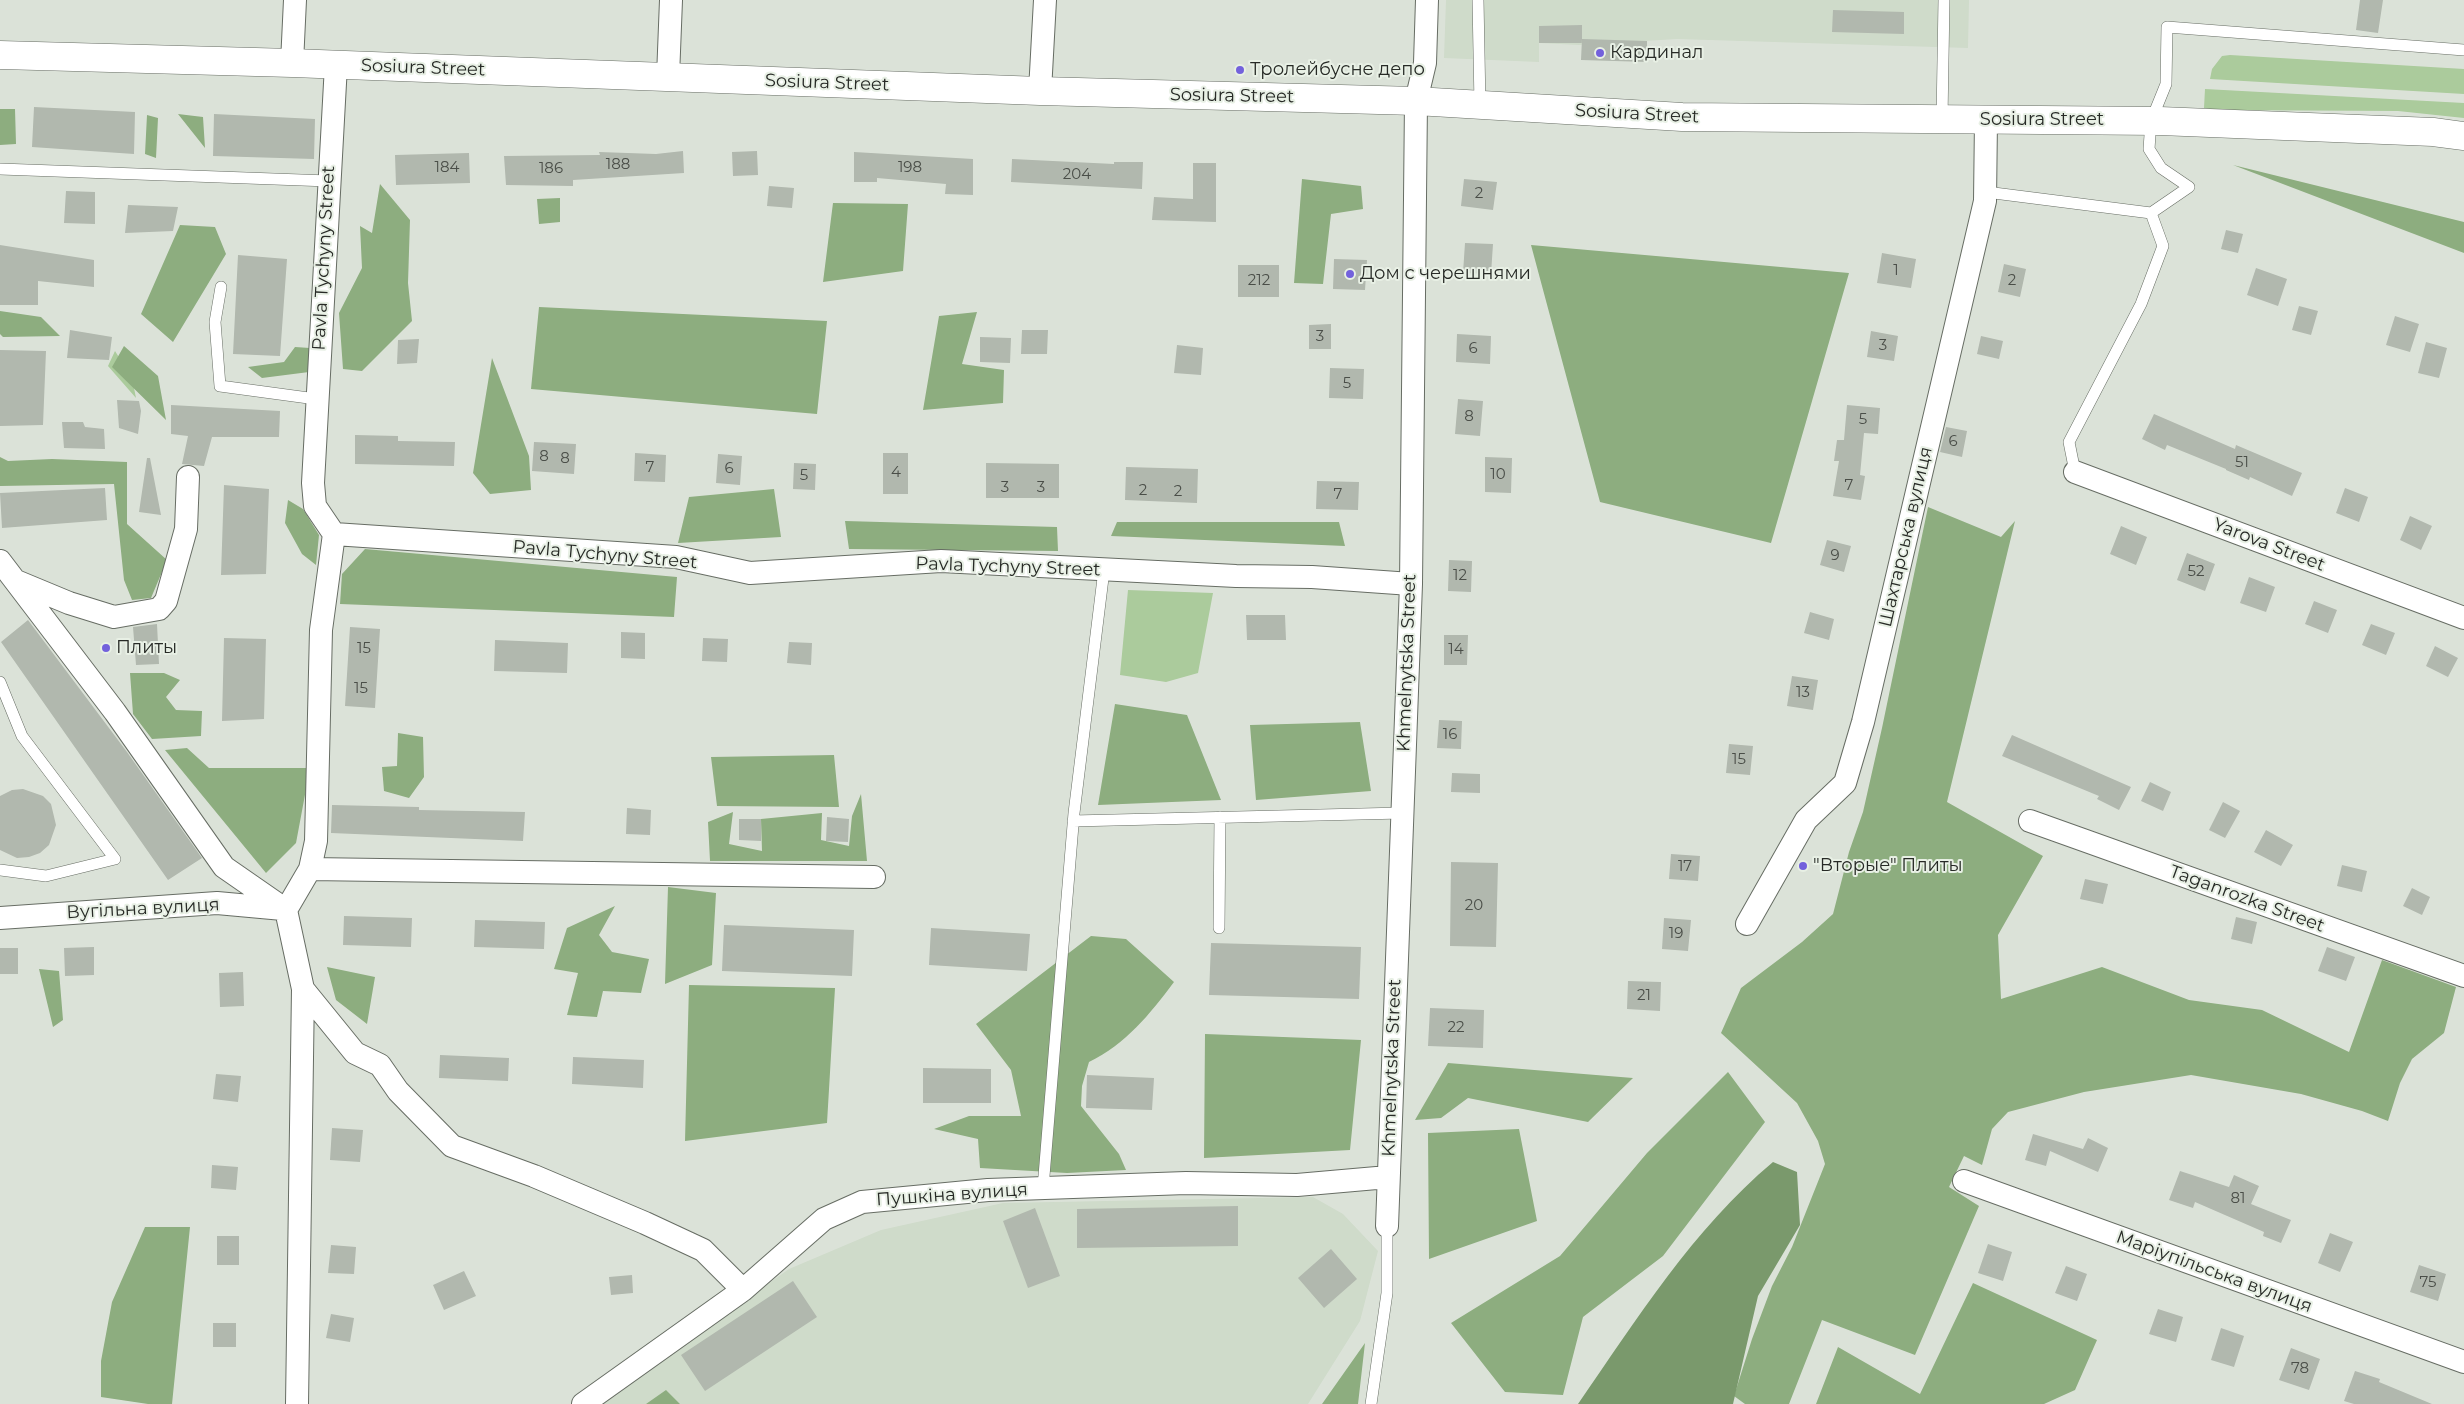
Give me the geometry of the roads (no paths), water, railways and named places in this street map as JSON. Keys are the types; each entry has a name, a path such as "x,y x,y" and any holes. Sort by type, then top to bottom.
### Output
{"main road":[{"name":"Sosiura Street","path":"0,55 292,63 1040,91 1416,101 1682,117 2151,121 2433,132 2464,136"}],"street":[{"path":"292,63 294,0"},
{"path":"668,78 671,0"},
{"path":"1040,91 1045,0"},
{"name":"Khmelnytska Street","path":"1386,1226 1411,584 1416,101 1425,63 1428,0"},
{"name":"Pavla Tychyny Street","path":"336,65 316,399 313,483 315,506 334,534 676,558 750,574 941,561 1411,584"},
{"name":"Шахтарська вулиця","path":"1747,924 1806,820 1845,783 1863,722 1986,192 1986,120"},
{"name":"Yarova Street","path":"2075,472 2464,618"},
{"path":"15,581 69,603 114,617 159,609 166,601 186,529 188,477"},
{"path":"297,1404 303,989 286,910 310,868 316,841 321,630 334,534"},
{"path":"0,561 115,712 224,867 286,910"},
{"name":"Taganrozka Street","path":"2030,821 2464,976"},
{"path":"310,868 874,877"},
{"name":"Вугільна вулиця","path":"0,918 217,903 286,910"},
{"path":"303,989 355,1053 380,1065 398,1091 452,1146 534,1176 645,1222 703,1250 743,1290"},
{"name":"Пушкіна вулиця","path":"583,1404 743,1290 824,1219 862,1202 988,1190 1186,1184 1297,1185 1388,1177"},
{"name":"Маріупільська вулиця","path":"1964,1181 2464,1362"}],"lane":[{"path":"1478,0 1480,104"},
{"path":"1942,119 1944,0"},
{"path":"1986,192 2152,213 2190,187 2161,168 2149,149 2151,121 2166,84 2167,27 2464,50"},
{"path":"0,169 329,181"},
{"path":"2075,472 2069,442 2140,304 2163,246 2152,213"},
{"path":"221,288 215,322 220,386 316,399"},
{"path":"1043,1188 1073,821 1104,570"},
{"path":"0,682 22,736 115,859 46,876 0,870"},
{"path":"1073,821 1402,813"},
{"path":"1219,928 1220,817"},
{"path":"1371,1404 1387,1293 1386,1226"}],"place":[{"name":"Кардинал","path":"1600,53"},
{"name":"Тролейбусне депо","path":"1240,70"},
{"name":"Дом с черешнями","path":"1350,274"},
{"name":"Плиты","path":"106,648"},
{"name":"\"Вторые\" Плиты","path":"1803,866"}]}
